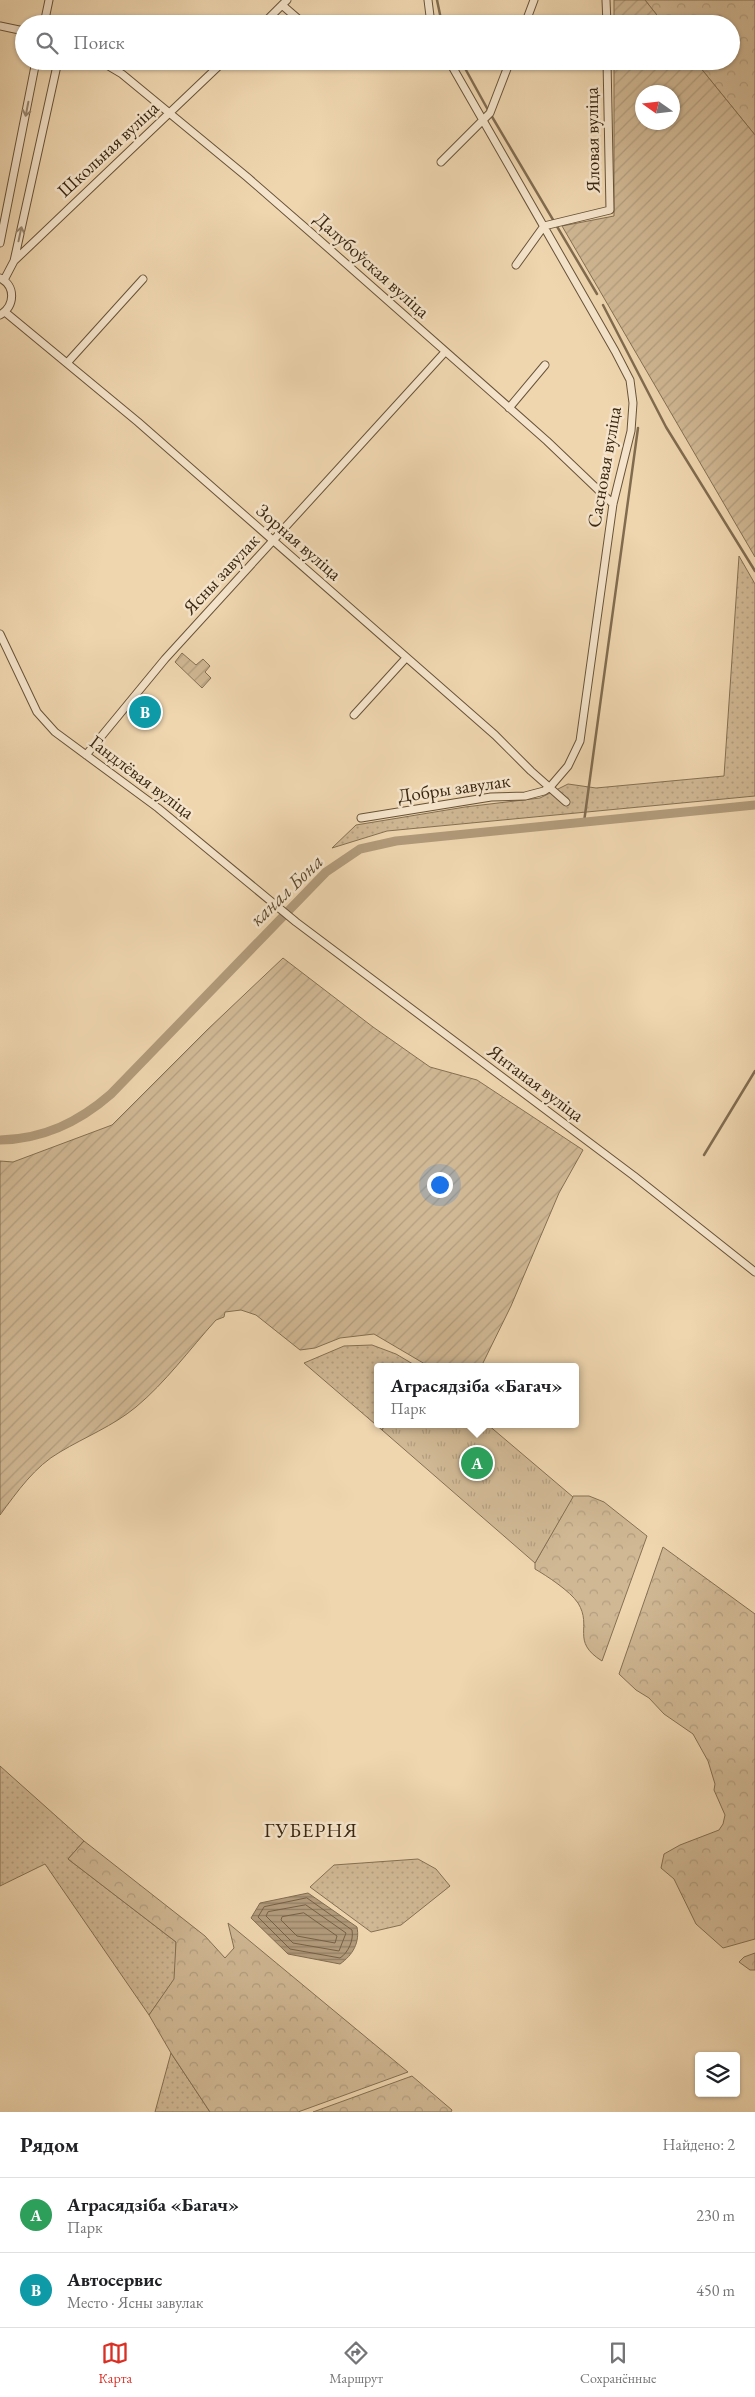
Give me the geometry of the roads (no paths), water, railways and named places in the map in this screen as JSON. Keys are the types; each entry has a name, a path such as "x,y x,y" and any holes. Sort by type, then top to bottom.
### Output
{"street":[{"path":"46,15 49,0"},
{"path":"428,0 430,15"},
{"path":"528,15 534,0"},
{"path":"606,0 606,15"},
{"path":"272,15 285,3 296,15"},
{"path":"0,26 15,29"},
{"path":"0,242 34,70"},
{"path":"2,279 14,261 56,70"},
{"name":"Далубоўская вуліца","path":"115,70 247,177 509,408 612,504"},
{"name":"Школьная вуліца","path":"14,261 215,70"},
{"name":"Сасновая вуліца","path":"454,70 630,380 633,403 631,431 612,504 580,741 568,766 550,788"},
{"path":"441,162 490,113 507,70"},
{"name":"Яловая вуліца","path":"544,226 610,210 607,70"},
{"path":"516,265 544,226"},
{"name":"Зорная вуліца","path":"2,279 11,291 12,298 3,314 67,363 138,422 495,735 566,802"},
{"path":"67,363 143,279"},
{"name":"Ясны завулак","path":"86,755 166,659 445,352"},
{"path":"509,408 546,365"},
{"name":"Гандлёвая вуліца","path":"0,634 37,712 50,728 158,808 296,922"},
{"path":"354,715 406,658"},
{"name":"Добры завулак","path":"361,818 491,797 525,796 550,788"},
{"name":"Янтаная вуліца","path":"296,922 634,1176 755,1272"}],"water":[{"path":"308,1893 357,1927 358,1933 354,1948 349,1957 340,1964 288,1954 251,1918 260,1903"}],"waterway":[{"path":"437,0 440,15"},
{"path":"466,70 488,110"},
{"path":"491,115 597,294"},
{"path":"603,305 666,427 755,571"},
{"path":"584,822 638,428"},
{"name":"канал Бона","path":"0,1140 31,1136 60,1127 99,1104 111,1094 326,872 360,849 396,841 755,805"},
{"path":"704,1155 755,1071"}],"place":[{"name":"Автосервис","path":"145,712"},
{"name":"Аграсядзіба «Багач»","path":"477,1463"}],"district":[{"name":"ГУБЕРНЯ","path":"311,1830"}]}
